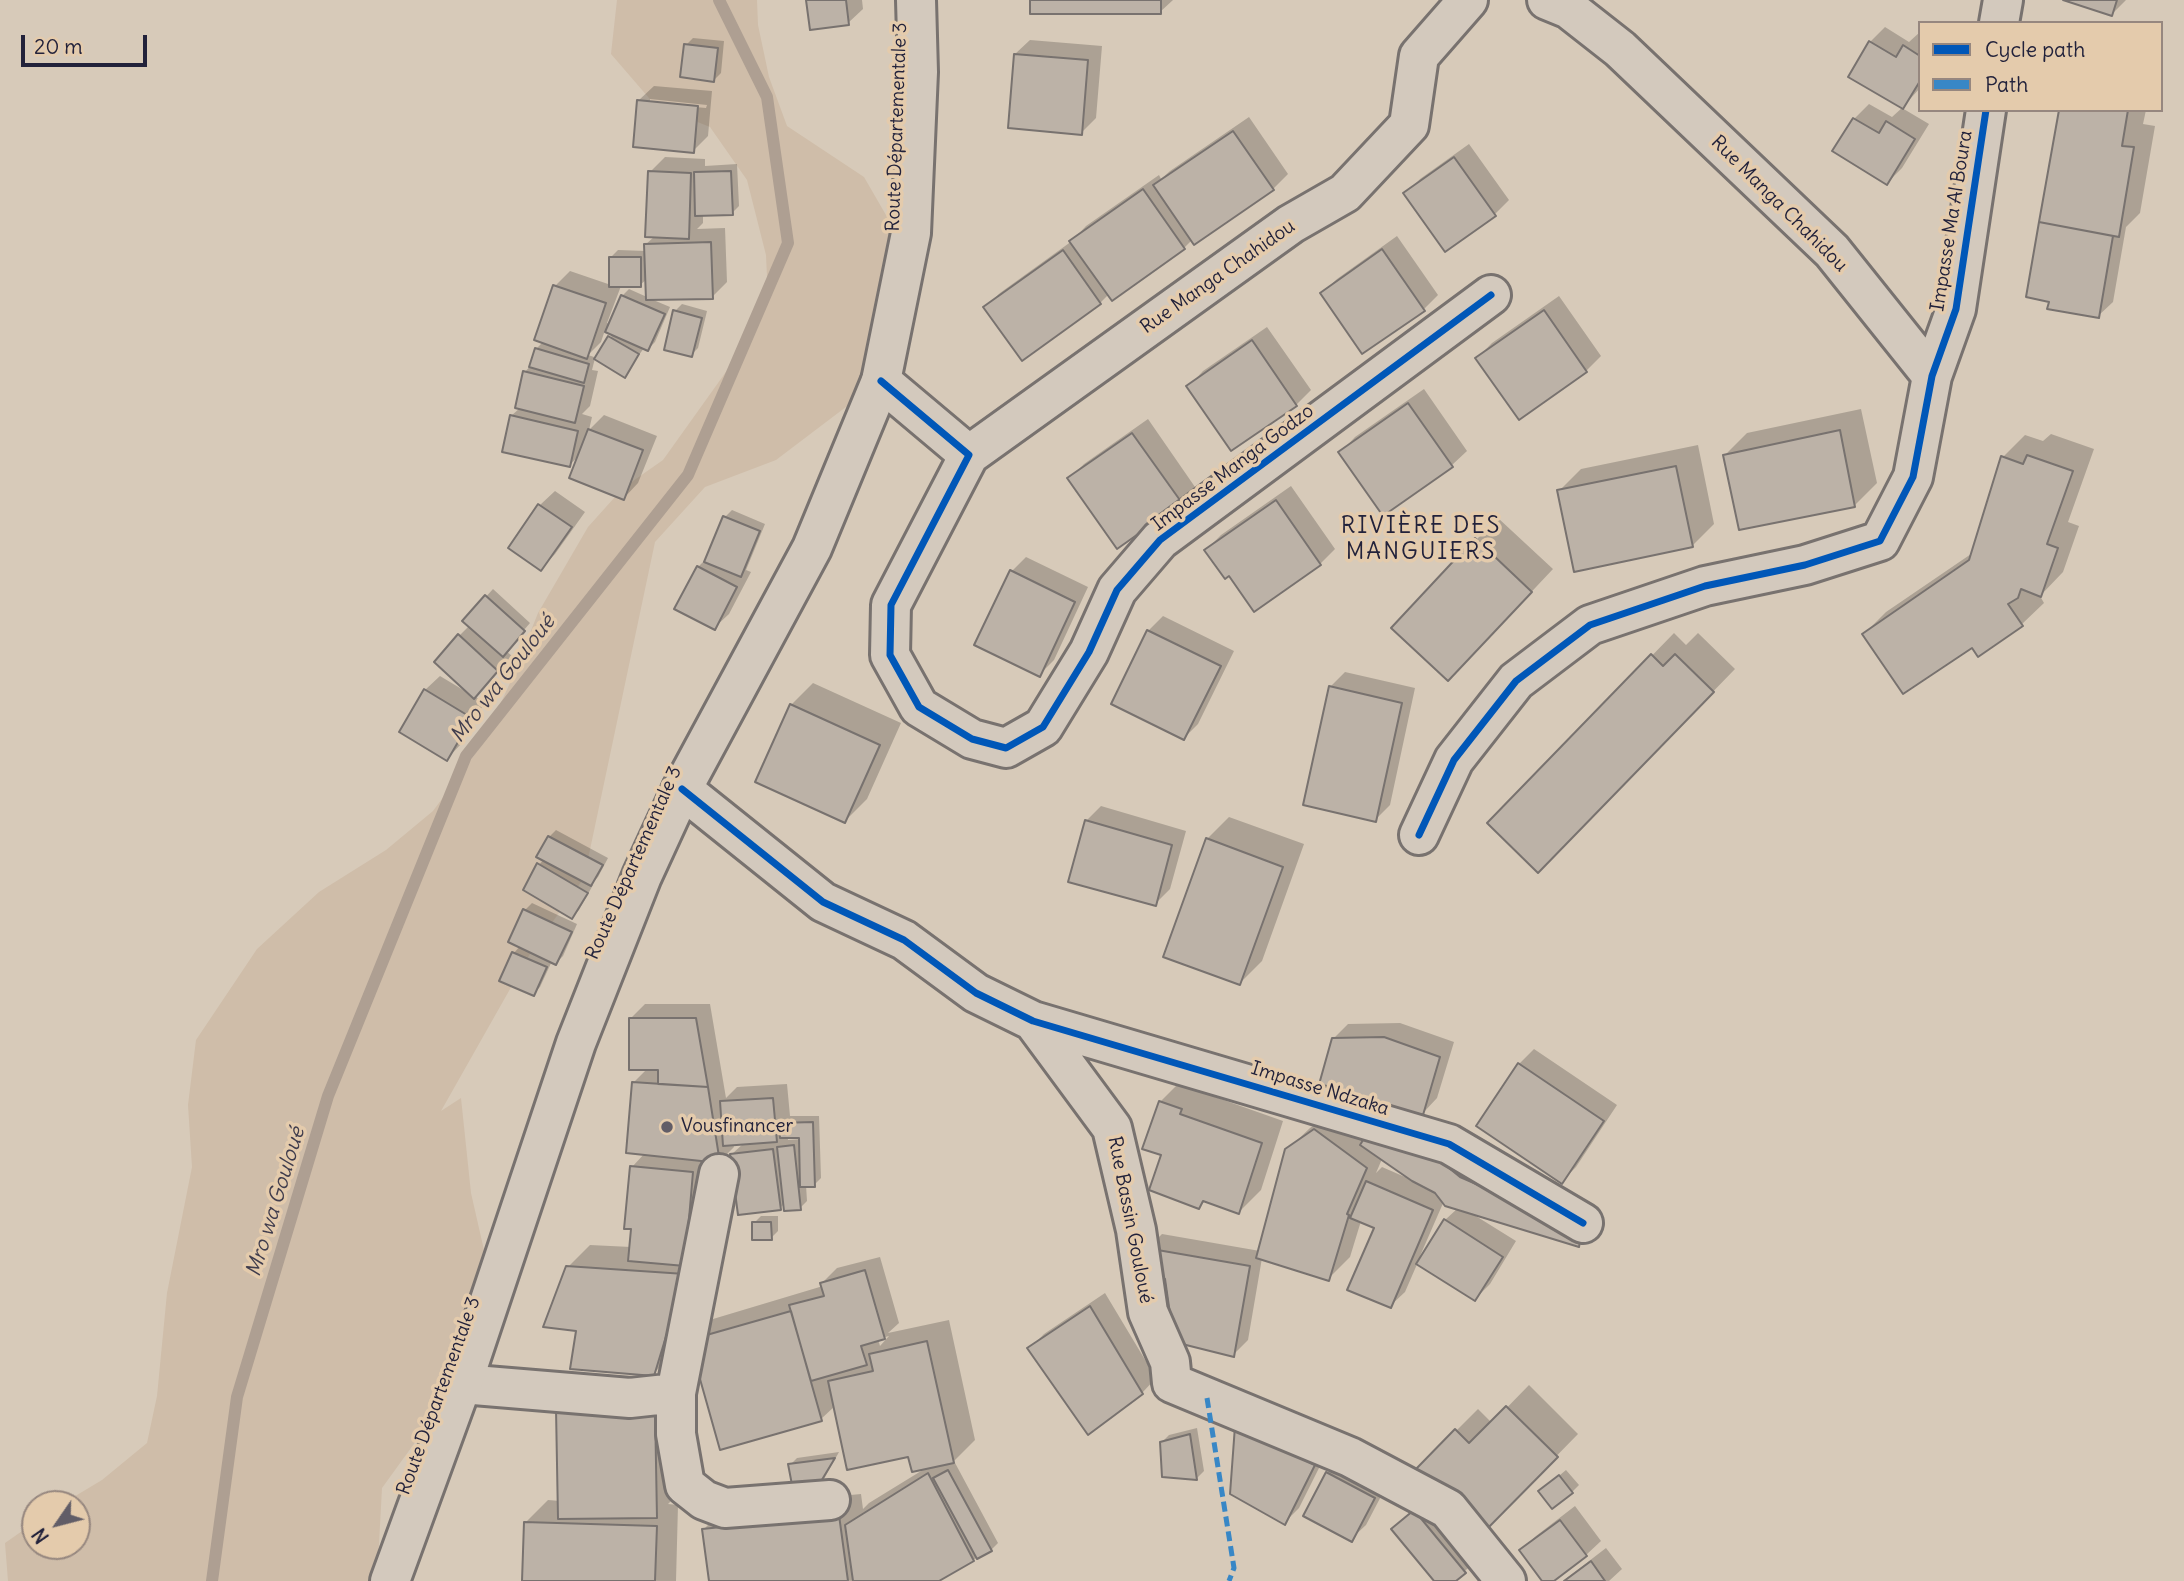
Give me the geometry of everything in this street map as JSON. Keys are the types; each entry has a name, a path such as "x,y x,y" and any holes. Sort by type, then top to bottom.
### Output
{"street":[{"name":"Route Départementale 3","path":"390,1581 461,1384 576,1042 642,876 682,789 812,548 881,381 911,233 918,72 916,0"},
{"name":"Rue Manga Chahidou","path":"969,455 1291,224 1345,193 1409,125 1419,56 1468,0"},
{"name":"Rue Manga Chahidou","path":"1547,0 1569,9 1620,49 1832,251 1932,376"},
{"path":"1999,21 2003,0"},
{"name":"Impasse Ma Al Boura","path":"1932,376 1956,309 1986,112"},
{"name":"Impasse Manga Godzo","path":"969,455 891,605 890,655 919,707 972,739 1006,748 1043,727 1089,652 1117,590 1160,540 1491,295"},
{"path":"1419,835 1454,760 1516,681 1590,625 1705,586 1805,565 1880,541 1913,477 1932,376"},
{"path":"881,381 969,455"},
{"name":"Rue Bassin Gouloué","path":"682,789 822,902 904,940 976,993 1033,1021 1112,1128 1136,1230 1149,1312 1170,1362 1172,1383 1350,1457 1448,1509 1506,1581"},
{"name":"Impasse Ndzaka","path":"1033,1021 1449,1144 1583,1223"},
{"path":"719,1174 676,1393 676,1434 685,1485 704,1500 725,1507 830,1500"},
{"path":"461,1384 630,1398 676,1393"}],"shaded area":[{"path":"617,0 757,0 758,25 769,77 787,126 864,177 890,222 886,289 867,391 776,460 705,487 655,542 584,878 531,952 441,1111 461,1098 471,1193 486,1259 437,1412 382,1488 377,1581 8,1581 5,1543 21,1532 21,1560 91,1560 91,1490 85,1490 102,1480 147,1443 157,1396 167,1293 192,1167 188,1105 196,1040 257,949 319,892 386,850 433,811 481,746 538,613 588,527 623,488 663,460 733,362 768,299 766,255 747,180 710,127 655,105 611,54"}],"building":[{"path":"806,0 846,0 849,25 810,30"},
{"path":"1030,0 1161,0 1161,14 1030,14"},
{"path":"2063,0 2117,0 2112,16"},
{"path":"1869,41 1896,57 1903,45 1918,55 1918,84 1903,109 1848,77"},
{"path":"684,44 718,48 714,82 680,77"},
{"path":"1014,54 1088,60 1082,135 1008,128"},
{"path":"637,100 698,106 694,153 633,147"},
{"path":"2059,112 2128,112 2122,146 2134,147 2119,237 2039,222"},
{"path":"1853,118 1879,133 1886,121 1915,139 1887,185 1832,151"},
{"path":"1233,131 1274,190 1194,245 1153,185"},
{"path":"1454,157 1496,216 1445,252 1403,193"},
{"path":"648,171 691,173 689,239 645,237"},
{"path":"731,171 733,215 695,216 694,172"},
{"path":"1143,189 1185,249 1112,301 1069,241"},
{"path":"2039,222 2113,236 2099,318 2047,309 2049,302 2026,297"},
{"path":"711,242 713,299 646,300 644,244"},
{"path":"1382,249 1425,311 1362,354 1320,293"},
{"path":"1063,250 1101,304 1022,361 983,307"},
{"path":"609,257 641,257 641,287 609,287"},
{"path":"553,285 606,303 587,359 534,340"},
{"path":"621,295 665,314 648,351 605,332"},
{"path":"673,310 702,318 692,357 664,350"},
{"path":"1544,310 1587,372 1519,420 1475,358"},
{"path":"608,336 639,354 625,378 594,359"},
{"path":"1252,340 1297,406 1231,451 1186,386"},
{"path":"535,348 589,364 584,383 529,367"},
{"path":"523,371 584,386 575,423 515,408"},
{"path":"1408,403 1453,467 1383,516 1338,452"},
{"path":"510,415 578,431 570,467 502,452"},
{"path":"588,429 643,450 624,500 569,478"},
{"path":"1840,430 1855,507 1739,530 1723,455"},
{"path":"1132,433 1182,503 1117,549 1067,478"},
{"path":"2027,455 2073,471 2047,544 2058,548 2041,597 2021,589 2018,598 2008,604 2023,626 1978,657 1972,648 1903,694 1862,634 1969,560 2001,456 2023,464"},
{"path":"1676,466 1693,547 1574,572 1557,490"},
{"path":"1276,500 1321,565 1254,612 1229,576 1225,579 1204,550"},
{"path":"538,504 572,527 541,571 508,548"},
{"path":"723,516 760,531 741,577 704,562"},
{"path":"1475,538 1532,592 1448,681 1391,628"},
{"path":"697,566 737,587 715,630 674,609"},
{"path":"1010,570 1075,602 1040,677 974,645"},
{"path":"485,595 525,631 503,657 462,621"},
{"path":"1147,630 1221,666 1184,740 1111,704"},
{"path":"458,634 498,671 474,699 434,662"},
{"path":"1651,654 1663,666 1675,654 1714,692 1538,873 1487,823"},
{"path":"1329,686 1402,703 1376,822 1303,805"},
{"path":"424,689 472,718 447,761 399,732"},
{"path":"790,704 880,745 845,823 755,782"},
{"path":"1085,820 1172,845 1156,906 1068,882"},
{"path":"548,836 603,865 591,886 536,857"},
{"path":"1206,838 1283,867 1240,985 1163,957"},
{"path":"537,863 588,893 572,919 523,890"},
{"path":"523,909 572,932 556,965 508,942"},
{"path":"512,952 547,967 534,996 499,981"},
{"path":"629,1018 696,1018 708,1087 658,1084 658,1070 629,1070"},
{"path":"1384,1037 1440,1057 1423,1115 1318,1088 1332,1038"},
{"path":"1518,1063 1604,1121 1562,1184 1476,1126"},
{"path":"632,1082 708,1087 720,1163 626,1153"},
{"path":"773,1098 777,1142 723,1146 720,1101"},
{"path":"1159,1101 1182,1109 1180,1114 1262,1143 1239,1214 1203,1201 1199,1209 1149,1190 1161,1155 1142,1149"},
{"path":"813,1122 815,1187 800,1187 799,1138 780,1138 779,1123"},
{"path":"1373,1124 1432,1154 1460,1177 1582,1230 1579,1247 1445,1206 1435,1193 1412,1181 1360,1145"},
{"path":"1314,1129 1367,1168 1347,1214 1349,1215 1329,1281 1256,1258 1285,1149"},
{"path":"794,1145 801,1210 784,1211 777,1147"},
{"path":"773,1149 781,1210 738,1215 730,1154"},
{"path":"630,1166 693,1172 685,1266 628,1261 631,1229 624,1229"},
{"path":"1366,1181 1433,1210 1391,1308 1347,1290 1374,1228 1350,1218"},
{"path":"1444,1219 1503,1257 1475,1301 1416,1264"},
{"path":"752,1222 771,1222 772,1240 752,1240"},
{"path":"1146,1248 1250,1266 1234,1357 1174,1342 1165,1279 1151,1275"},
{"path":"566,1266 685,1274 654,1376 570,1369 576,1331 543,1327"},
{"path":"865,1270 885,1339 861,1346 867,1365 811,1381 789,1305 824,1296 820,1283"},
{"path":"1090,1306 1143,1394 1088,1435 1027,1348"},
{"path":"791,1311 822,1421 720,1450 689,1340"},
{"path":"927,1341 954,1463 912,1472 908,1457 847,1470 828,1381 873,1371 869,1354"},
{"path":"1506,1406 1558,1457 1482,1534 1416,1469 1455,1429 1469,1443"},
{"path":"655,1408 657,1518 558,1519 556,1409"},
{"path":"1235,1426 1315,1465 1285,1525 1230,1494"},
{"path":"1190,1434 1197,1480 1162,1477 1160,1442"},
{"path":"835,1458 817,1488 793,1490 788,1464"},
{"path":"948,1470 992,1551 977,1559 933,1478"},
{"path":"1326,1472 1375,1498 1352,1542 1303,1516"},
{"path":"928,1473 974,1561 939,1581 853,1581 845,1525"},
{"path":"1559,1475 1573,1493 1552,1509 1538,1491"},
{"path":"1414,1510 1466,1573 1456,1581 1434,1581 1391,1529"},
{"path":"839,1515 848,1581 709,1581 702,1529"},
{"path":"1560,1520 1587,1556 1554,1581 1542,1581 1519,1550"},
{"path":"524,1522 657,1526 655,1581 522,1581"},
{"path":"1591,1561 1605,1581 1564,1581"}],"waterway":[{"name":"Mro wa Gouloué","path":"212,1581 237,1397 328,1096 466,756 688,475 788,243 767,97 719,0"}],"marked path":[{"path":"1207,1398 1234,1568 1229,1581"}],"cycle path":[{"path":"1419,835 1454,760 1516,681 1590,625 1705,586 1805,565 1880,541 1913,477 1932,376 1956,309 1986,112"},
{"path":"881,381 969,455 891,605 890,655 919,707 972,739 1006,748 1043,727 1089,652 1117,590 1160,540 1491,295"},
{"path":"682,789 823,902 904,940 976,993 1033,1021 1449,1144 1583,1223"}],"place":[{"name":"Vousfinancer","path":"667,1127"}],"district":[{"name":"RIVIÈRE DES MANGUIERS","path":"1421,539"}]}
